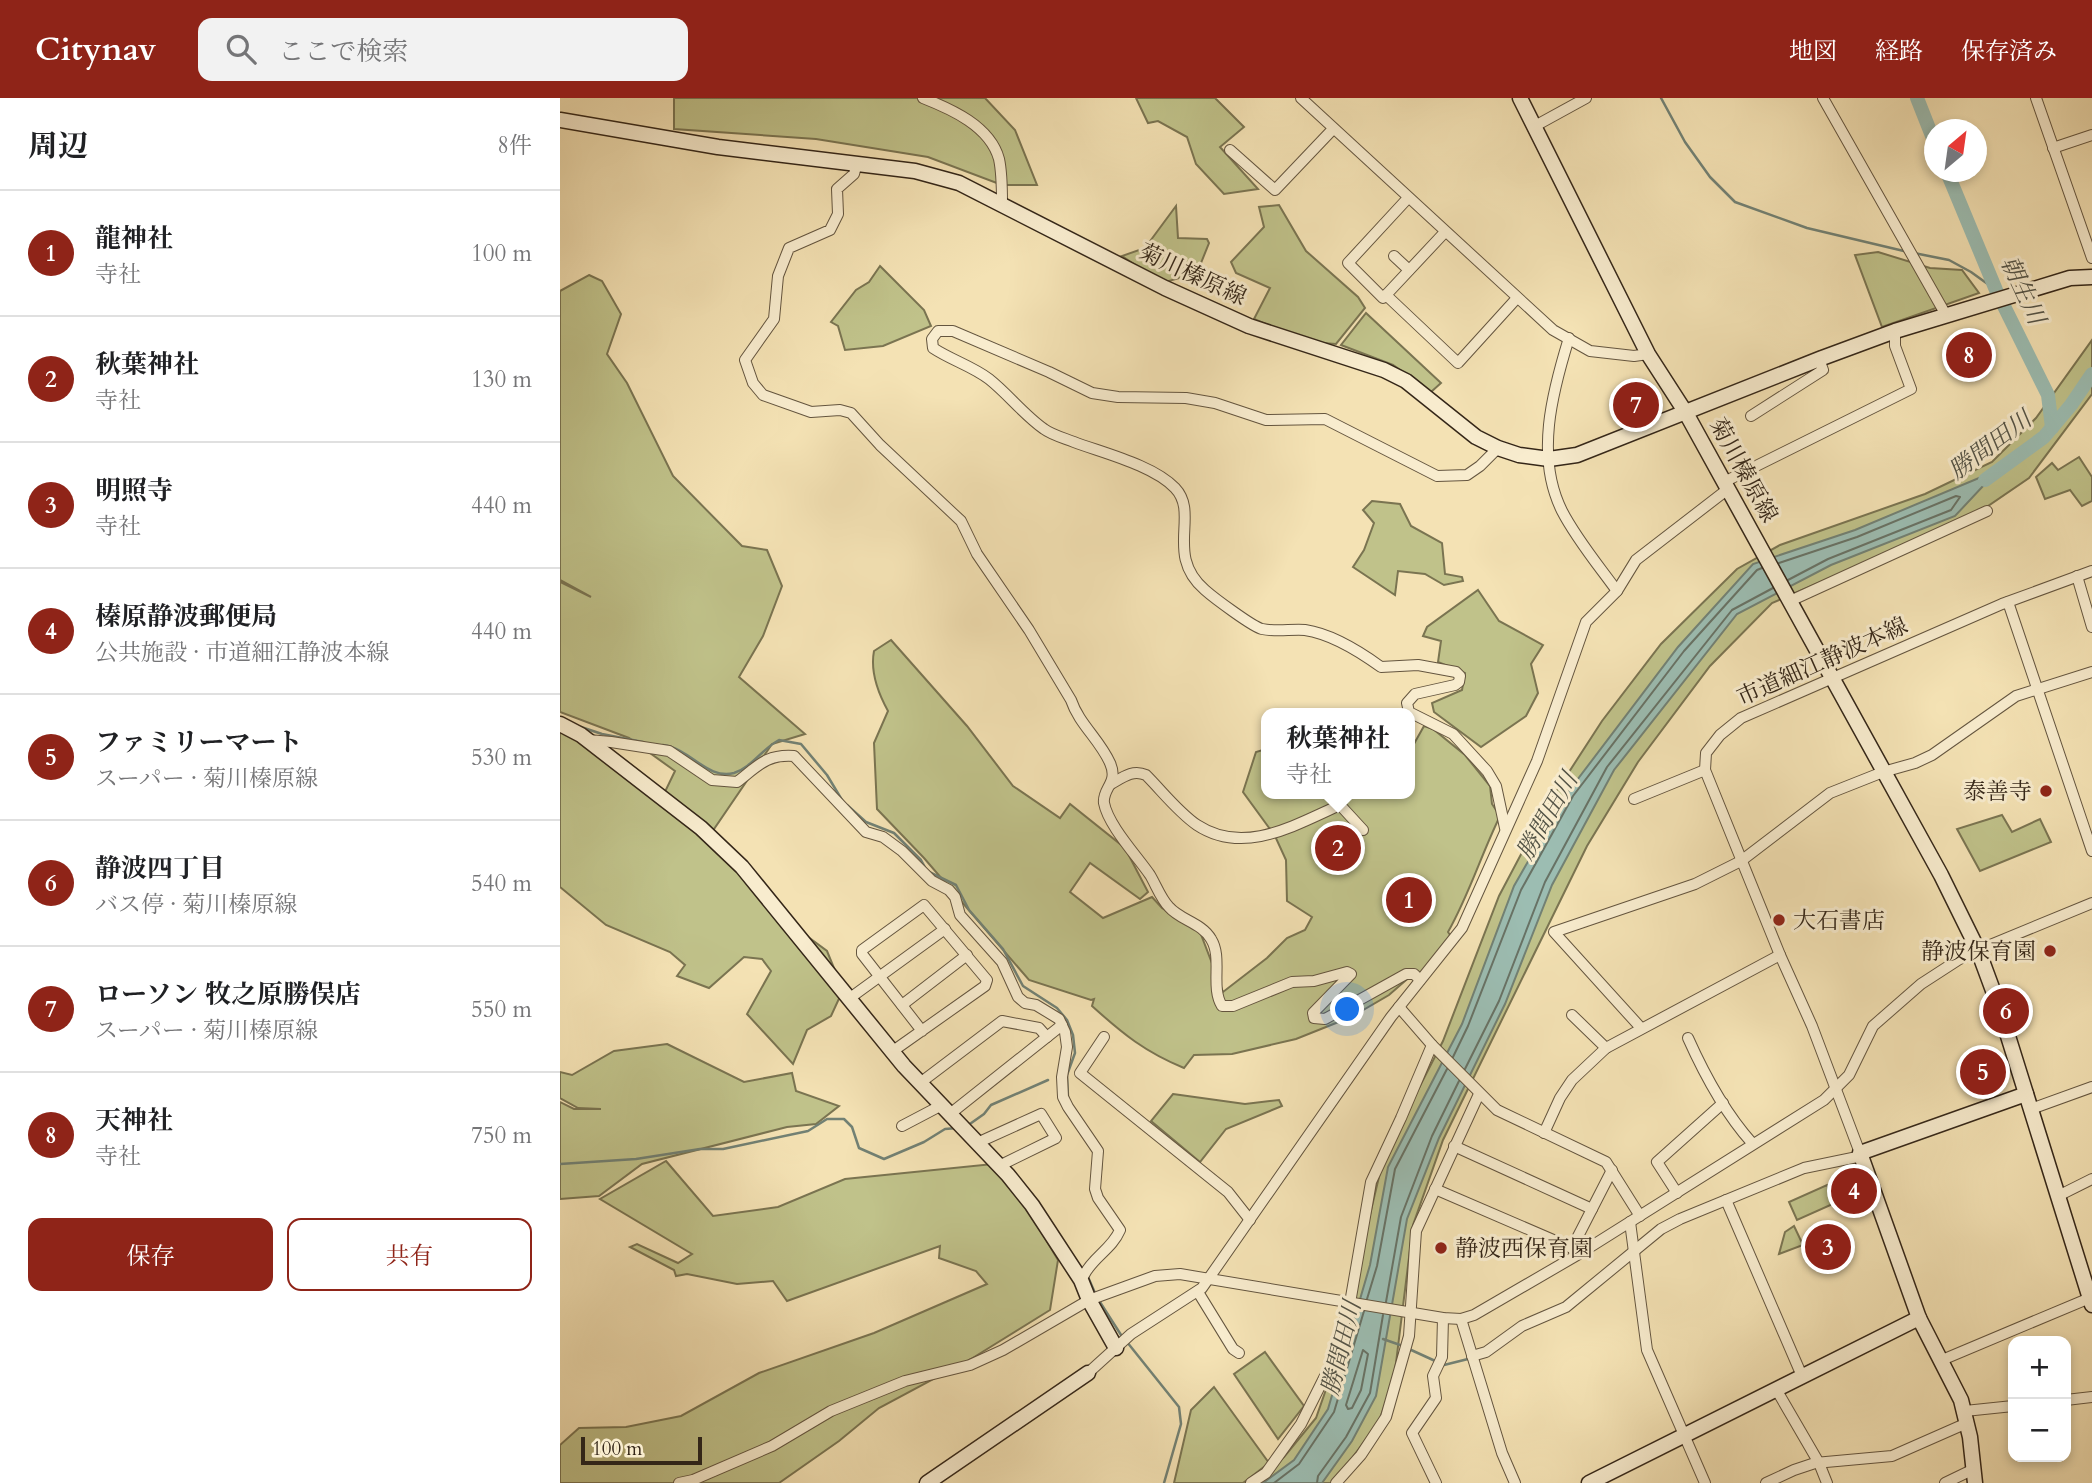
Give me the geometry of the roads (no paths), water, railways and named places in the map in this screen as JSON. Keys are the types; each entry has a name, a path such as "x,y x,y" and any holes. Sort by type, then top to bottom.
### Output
{"street":[{"path":"923,98 969,121 992,145 999,157 1002,203"},
{"path":"1301,98 1553,330 1590,351 1634,356 1648,354"},
{"path":"1520,98 1648,354 1686,413 1895,331 2070,278 2092,277"},
{"path":"1535,126 1586,98"},
{"path":"1823,98 1946,315"},
{"path":"2036,98 2092,258"},
{"name":"菊川榛原線","path":"560,120 718,147 915,171 959,183 1165,288 1250,326 1384,370 1406,381 1476,437 1519,455 1549,459 1577,455 1686,413 1941,875 1978,950 1998,1004 2091,1300"},
{"path":"1230,150 1275,190 1333,129"},
{"path":"2053,148 2092,135"},
{"path":"856,163 853,174 837,189 838,214 830,230 789,248 782,262 774,319 745,360 754,383 763,396 811,412 841,410 851,413 880,445 961,521 976,554 1029,630 1075,711 1110,763 1114,780 1104,804 1116,827 1151,876 1169,908 1200,928 1212,940 1216,957 1218,1000 1222,1006 1233,1006 1293,982 1314,981 1347,972 1351,974 1313,1013 1314,1018 1325,1019 1406,974 1415,974 1420,980"},
{"path":"1408,198 1348,263 1383,298 1445,232"},
{"path":"1394,256 1409,270"},
{"path":"1386,295 1458,363 1517,298"},
{"path":"1408,708 1407,703 1415,694 1455,685 1460,676 1456,672 1418,665 1381,667 1362,653 1324,636 1306,631 1260,629 1249,622 1205,590 1190,573 1182,538 1186,517 1184,502 1176,489 1161,477 1044,429 987,378 933,348 932,339 939,331 953,331 1092,393 1118,397 1205,401 1266,420 1325,419 1437,476 1467,475 1498,448"},
{"path":"927,1483 1088,1373 1122,1342 1198,1292 1399,1007 1462,928 1537,761 1586,622 1617,591 1636,560 1726,486 1910,389 1895,346 1895,331"},
{"path":"1569,338 1557,377 1549,427 1549,477 1562,511 1582,544 1617,591"},
{"path":"1751,416 1823,370 1819,359"},
{"path":"1790,601 1987,512"},
{"name":"市道細江静波本線","path":"1705,770 1706,753 1730,726 1759,710 2008,602 2092,571"},
{"path":"2077,576 2092,627"},
{"path":"2008,602 2092,851"},
{"path":"1641,1028 1554,932 1695,884 1741,861 1830,793 1932,755 2016,696 2092,672"},
{"path":"1415,715 1453,734 1487,771 1496,786 1505,828"},
{"path":"560,724 587,740 718,842 786,919 920,1083 1032,1205 1122,1342"},
{"path":"587,740 611,741 669,751 712,780 737,782 768,758 778,755 794,756 866,832 883,837 902,851 932,881 949,890 955,897 960,915 1002,962 1018,997 1059,1019 1065,1032 1067,1047 1062,1077 1063,1097 1098,1151 1095,1189 1098,1198 1120,1230 1115,1242 1091,1261 1084,1275 1079,1278"},
{"path":"1634,799 1705,770 1838,1089 1919,1318 1966,1417 1975,1476 1945,1483"},
{"path":"1111,784 1130,773 1139,772 1146,775 1195,824 1227,838 1264,836 1340,806 1363,830"},
{"path":"679,1483 692,1481 772,1446 831,1411 905,1381 970,1366 1094,1298 1155,1276 1180,1274 1443,1318 1461,1319 1485,1310 1576,1251 1640,1216 1824,1100 1838,1089 1849,1075 1873,1026 1921,984 1978,950 2092,902"},
{"path":"893,1051 922,1031 985,986 987,979 924,905 862,950 862,954 922,1031"},
{"path":"850,998 945,929"},
{"path":"901,1005 967,955"},
{"path":"1544,1133 1560,1098 1572,1080 1606,1048 1780,955"},
{"path":"1399,1007 1432,1045 1497,1110 1606,1162 1640,1216"},
{"path":"1572,1014 1606,1048"},
{"path":"920,1083 1002,1021 1039,1028 1046,1037"},
{"path":"902,1126 954,1119 1062,1025"},
{"path":"1104,1037 1080,1073 1228,1192 1250,1220"},
{"path":"1688,1038 1735,1124 1752,1143"},
{"path":"1251,1483 1266,1473 1301,1424 1332,1362 1350,1303 1371,1182 1432,1045"},
{"path":"2031,1109 2092,1087"},
{"path":"1336,1483 1361,1455 1386,1417 1406,1348 1416,1231 1478,1092"},
{"path":"1472,1356 1486,1352 1522,1326 1566,1307 1661,1229 1804,1168 1861,1155 2026,1094"},
{"path":"1677,1193 1657,1162 1723,1103"},
{"path":"977,1143 1041,1114 1056,1138 999,1166"},
{"path":"1454,1146 1592,1209"},
{"path":"1576,1251 1592,1209 1612,1170"},
{"path":"2058,1196 2092,1179"},
{"path":"1435,1188 1576,1251"},
{"path":"1726,1200 1802,1376"},
{"path":"1630,1222 1647,1350 1705,1483"},
{"path":"1198,1292 1233,1349 1239,1353"},
{"path":"1941,1360 2091,1300"},
{"path":"1436,1483 1412,1433 1436,1398 1433,1376 1439,1363 1443,1318"},
{"path":"1589,1483 1919,1318"},
{"path":"1461,1319 1502,1454 1515,1483"},
{"path":"1776,1389 1819,1463 1827,1483"},
{"path":"2071,1399 2092,1397"},
{"path":"1766,1483 1794,1470 1819,1463 1892,1457 1966,1417 2008,1406"}],"water":[{"path":"1998,470 1955,516 1831,565 1737,614 1614,770 1552,885 1505,1004 1439,1138 1407,1219 1376,1396 1352,1441 1322,1483 1263,1483 1294,1460 1328,1409 1370,1265 1388,1167 1462,1024 1514,886 1568,792 1678,647 1753,564 1855,530"}],"waterway":[{"path":"1661,98 1685,142 1710,177 1735,202 1807,228 1908,252"},
{"name":"朝生川","path":"1917,98 1925,119"},
{"name":"朝生川","path":"1951,182 1996,290 2048,395 2052,428"},
{"path":"1914,253 1949,260 1996,290"},
{"name":"勝間田川","path":"1985,480 2044,437 2092,374"},
{"path":"581,727 643,742"},
{"path":"663,745 724,774 740,770 779,740 801,744 827,775 842,800"},
{"path":"847,805 866,822 894,833 921,860 927,871 956,885 969,910 1003,949 1023,986 1057,1008 1067,1020 1073,1035 1075,1053 1067,1075 1068,1097"},
{"path":"967,1126 984,1114 991,1105 1048,1080"},
{"path":"560,1164 636,1159 700,1149 723,1149 808,1131 827,1119 844,1119 852,1127 859,1148 884,1159 924,1142 945,1129 957,1128"},
{"path":"1101,1170 1102,1152"},
{"path":"1088,1277 1095,1293"},
{"path":"1098,1299 1123,1338"},
{"path":"1383,1339 1403,1346"},
{"path":"1127,1342 1179,1407 1181,1424 1164,1483"},
{"path":"1409,1349 1444,1365 1468,1359"}],"place":[{"name":"天神社","path":"1969,355"},
{"name":"ローソン 牧之原勝俣店","path":"1636,405"},
{"name":"泰善寺","path":"2046,791"},
{"name":"秋葉神社","path":"1338,848"},
{"name":"龍神社","path":"1409,900"},
{"name":"大石書店","path":"1779,920"},
{"name":"静波保育園","path":"2050,951"},
{"name":"静波四丁目","path":"2006,1011"},
{"name":"ファミリーマート","path":"1983,1072"},
{"name":"榛原静波郵便局","path":"1854,1191"},
{"name":"明照寺","path":"1828,1247"},
{"name":"静波西保育園","path":"1441,1248"}]}
